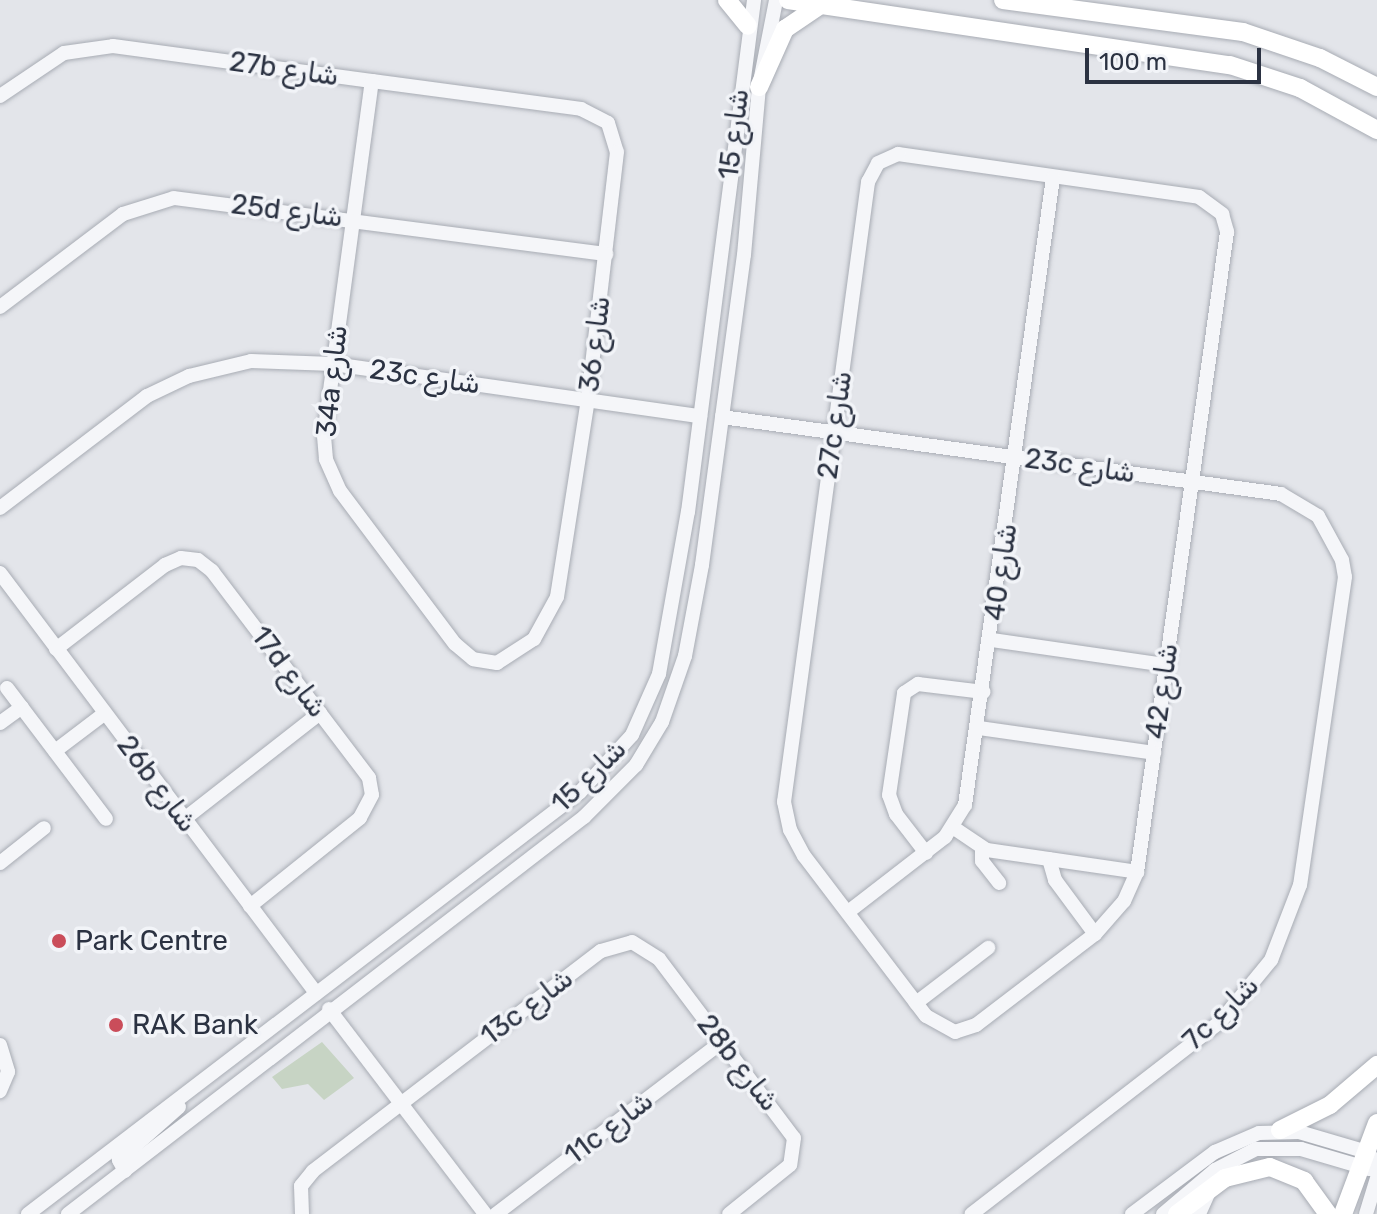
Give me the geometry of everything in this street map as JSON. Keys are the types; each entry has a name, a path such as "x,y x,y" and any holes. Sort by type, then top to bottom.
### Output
{"main road":[{"path":"727,0 748,26"},
{"path":"788,0 1254,71 1300,88 1377,130"},
{"path":"1003,0 1243,32 1320,58 1377,87"},
{"path":"759,87 785,29 803,12 821,5"},
{"path":"1050,57 1053,38"},
{"path":"1280,1130 1330,1105 1377,1065"},
{"path":"1343,1214 1372,1165 1377,1123"},
{"path":"1177,1214 1239,1171 1270,1167 1304,1181 1328,1214"}],"street":[{"name":"شارع 15","path":"28,1214 591,782 639,724 664,652 688,512 748,26 754,0"},
{"name":"شارع 15","path":"68,1214 329,1009 584,817 636,765 662,722 680,675 702,565 759,87 776,0"},
{"name":"27b شارع","path":"0,96 49,60 96,46 581,109"},
{"name":"34a شارع","path":"372,81 324,447 334,481 463,653 485,663 509,659 539,632 557,597"},
{"name":"شارع 36","path":"557,597 588,399 617,142 601,116 581,109"},
{"name":"27c شارع","path":"926,1016 796,844 784,802 868,182 878,163 898,154 1199,197 1216,206 1227,232"},
{"name":"شارع 40","path":"848,912 954,828 965,805 992,640 1053,178"},
{"name":"25d شارع","path":"0,307 123,214 160,199 187,198 606,254"},
{"name":"شارع 42","path":"926,1016 944,1030 966,1030 1095,934 1124,901 1137,872 1227,232"},
{"name":"23c شارع","path":"0,508 129,408 178,380 251,361 333,364 700,416"},
{"name":"23c شارع","path":"722,417 1281,494 1305,505 1333,537 1345,577"},
{"path":"688,512 689,561 696,569 702,565"},
{"name":"17d شارع","path":"56,649 165,565 190,558 212,571 320,713 369,778 370,804 360,818 250,906"},
{"name":"26b شارع","path":"0,573 316,993"},
{"name":"7c شارع","path":"972,1214 1220,1022 1271,960 1300,885 1345,577"},
{"path":"992,640 1166,665"},
{"path":"926,853 896,814 889,795 904,693 913,684 984,692"},
{"path":"7,688 106,819"},
{"path":"0,723 22,707"},
{"path":"183,820 320,713"},
{"path":"55,751 104,714"},
{"path":"979,728 1154,753"},
{"path":"0,863 44,828"},
{"path":"954,828 982,849 1137,872"},
{"path":"982,849 982,861 999,883"},
{"path":"457,913 501,872 493,858"},
{"path":"1049,859 1055,880 1095,934"},
{"name":"13c شارع","path":"302,1214 299,1196 306,1178 611,945 642,945 659,959"},
{"path":"916,1003 988,948"},
{"name":"28b شارع","path":"659,959 794,1138 794,1156 783,1171 729,1214"},
{"path":"329,1009 485,1214"},
{"name":"11c شارع","path":"496,1214 722,1042"},
{"path":"0,1045 8,1072 0,1091"},
{"path":"125,1171 119,1160 174,1116 181,1099"},
{"path":"1132,1214 1225,1145 1280,1130 1372,1165"},
{"path":"1163,1214 1215,1170 1256,1149 1301,1149 1372,1165"},
{"path":"1366,1214 1372,1165"},
{"path":"1199,1214 1211,1189"}],"green space":[{"path":"322,1042 354,1078 324,1100 308,1084 282,1089 272,1077"}],"place":[{"name":"Park Centre","path":"59,941"},
{"name":"RAK Bank","path":"116,1025"}]}
